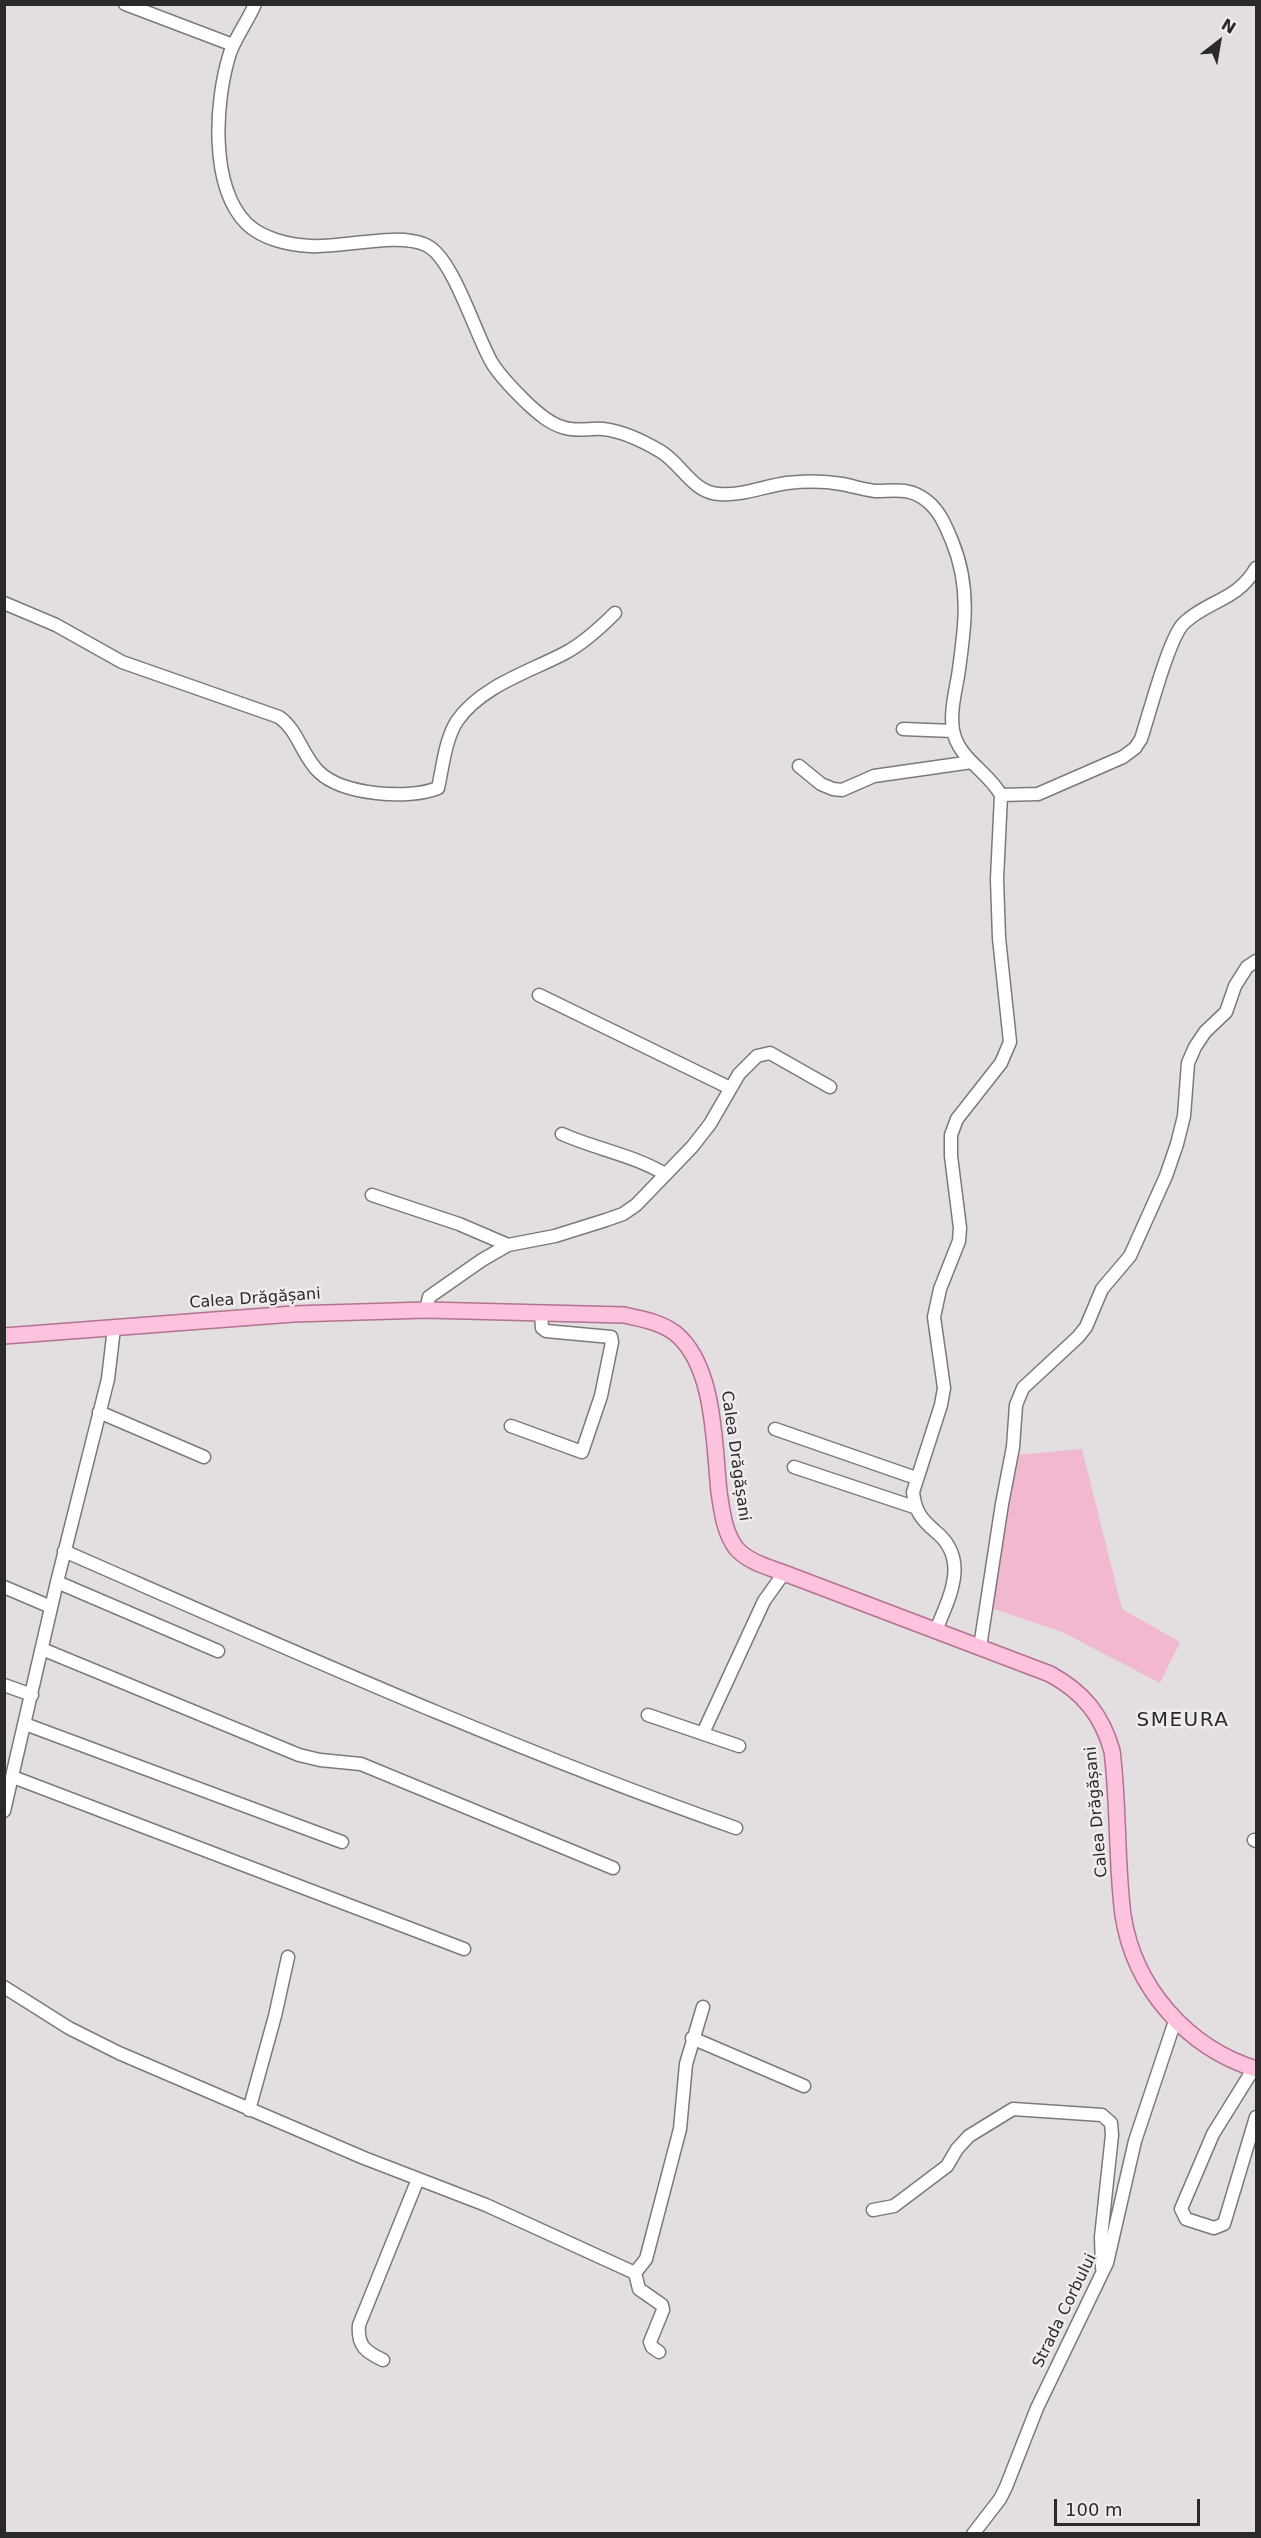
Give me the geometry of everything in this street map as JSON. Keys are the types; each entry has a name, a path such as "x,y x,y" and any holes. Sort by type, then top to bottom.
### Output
{"main road":[{"name":"Calea Drăgășani","path":"4,1336 293,1314 426,1310 624,1315 652,1321 675,1333 695,1355 706,1384 721,1508 729,1535 736,1548 745,1555 784,1574 1050,1674 1068,1684 1090,1705 1107,1733 1114,1765 1124,1917 1134,1954 1153,1991 1175,2021 1208,2047 1256,2069"}],"street":[{"path":"125,4 233,45"},
{"path":"255,4 229,57 219,124 223,180 238,214 257,232 275,240 310,246 396,241 425,245 444,259 492,362 511,387 534,409 559,427 617,432 659,450 672,459 696,485 705,491 719,494 788,483 826,482 869,490 908,490 930,503 938,512 956,551 967,606 953,705 953,731 957,744 995,784 1001,795 997,879 999,938 1010,1042 1001,1063 957,1119 951,1135 951,1156 960,1228 959,1241 940,1289 934,1317 944,1388 941,1405 913,1492 914,1507 920,1518 947,1542 952,1551 956,1569 954,1582 936,1630"},
{"path":"1001,795 1038,794 1123,757 1135,748 1141,739 1175,634 1191,617 1235,594 1257,568"},
{"path":"4,603 56,625 122,662 279,717 291,728 320,773 347,787 403,795 425,793 438,788 450,738 456,723 468,708 493,690 567,653 596,633 615,613"},
{"path":"903,729 953,731"},
{"path":"799,765 821,784 842,790 874,776 972,762"},
{"path":"980,1647 1013,1447 1016,1405 1023,1388 1086,1327 1102,1289 1130,1256 1166,1176 1176,1144 1184,1116 1188,1063 1205,1032 1226,1012 1235,986 1247,967 1257,961"},
{"path":"539,995 730,1088"},
{"path":"426,1310 429,1297 508,1245 555,1236 623,1214 646,1196 692,1147 710,1124 730,1088 757,1056 770,1053 830,1087"},
{"path":"562,1134 591,1147 646,1163 665,1174"},
{"path":"372,1195 459,1224 508,1245"},
{"path":"511,1426 582,1452 600,1396 612,1342 611,1337 546,1331 542,1328 541,1313"},
{"path":"4,1811 11,1770 25,1724 64,1551 108,1379 114,1328"},
{"path":"99,1412 204,1458"},
{"path":"775,1429 916,1478"},
{"path":"794,1467 914,1507"},
{"path":"64,1551 335,1668 620,1787 736,1828"},
{"path":"703,1733 764,1601 774,1583 784,1574"},
{"path":"57,1582 218,1651"},
{"path":"4,1587 51,1607"},
{"path":"42,1649 300,1755 320,1760 361,1764 613,1869"},
{"path":"4,1684 32,1695"},
{"path":"648,1715 739,1746"},
{"path":"25,1724 342,1842"},
{"path":"11,1770 464,1949"},
{"path":"249,2110 275,2016 288,1957"},
{"path":"4,1987 69,2028 119,2053 249,2110 486,2205 625,2271 635,2273"},
{"path":"635,2273 646,2259 677,2143 682,2115 684,2076 692,2038 703,2007"},
{"name":"Strada Corbului","path":"973,2534 1000,2499 1006,2487 1037,2408 1102,2276 1112,2246 1135,2141 1175,2021"},
{"path":"692,2038 804,2086"},
{"path":"1256,2069 1213,2134 1185,2196 1181,2209 1186,2218 1214,2228 1224,2224 1257,2117"},
{"path":"873,2210 894,2206 947,2166 957,2149 969,2136 1013,2109 1102,2115 1111,2123 1112,2135 1101,2237 1102,2276"},
{"path":"383,2360 363,2349 358,2325 418,2179"},
{"path":"635,2273 639,2289 662,2305 663,2310 650,2342 652,2347 659,2352"}],"shaded area":[{"path":"1082,1449 1122,1609 1180,1642 1160,1683 1062,1632 991,1608 1015,1455"}],"district":[{"name":"SMEURA","path":"1183,1721"}]}
